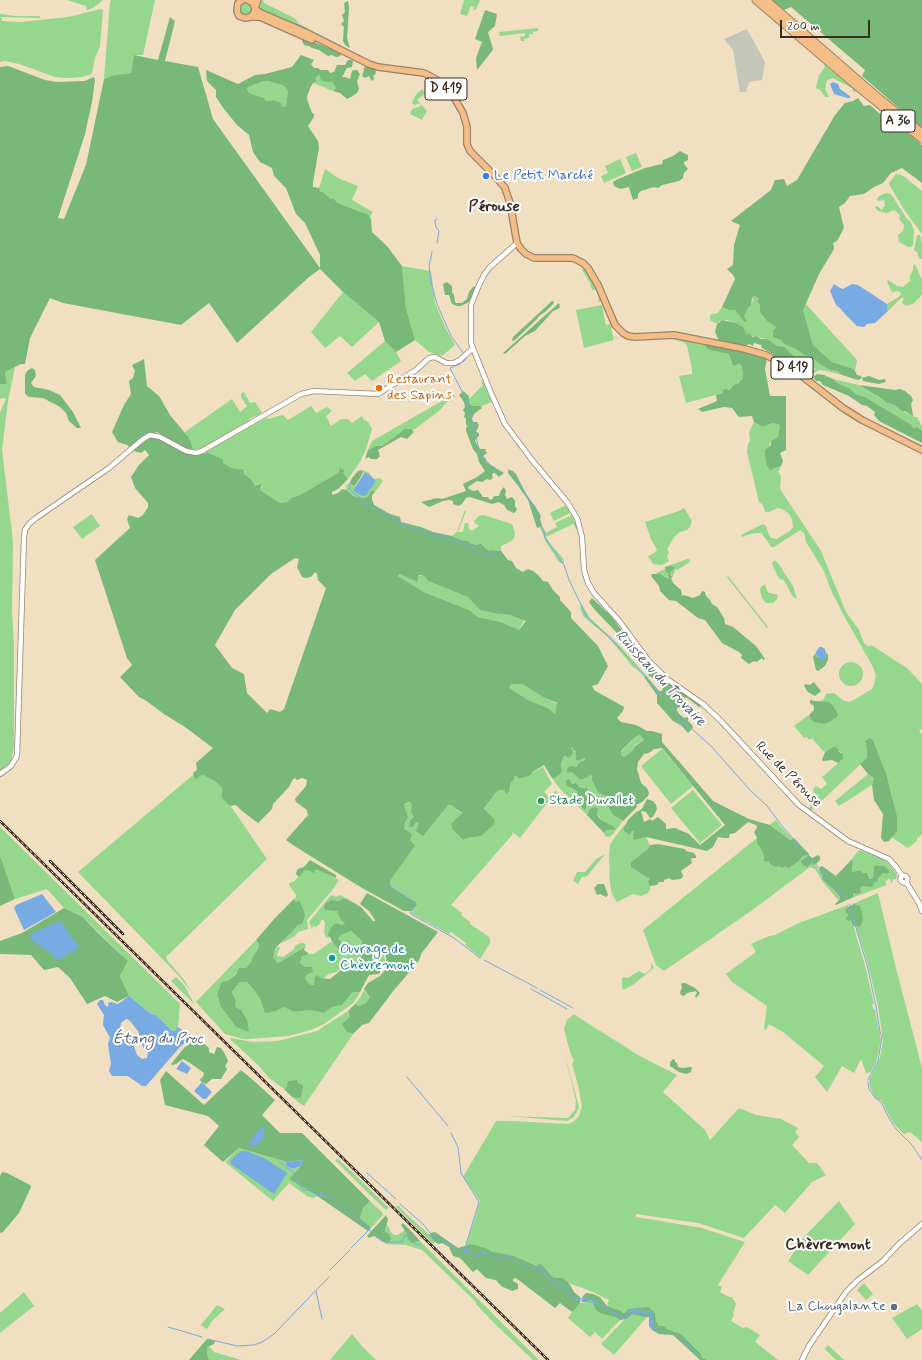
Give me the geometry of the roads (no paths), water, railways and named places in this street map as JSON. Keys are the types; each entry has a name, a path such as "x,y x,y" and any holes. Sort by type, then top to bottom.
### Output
{"highway":[{"name":"A 36","path":"756,0 874,97 922,132"},
{"name":"A 36","path":"766,0 922,139"}],"main road":[{"path":"240,1 237,7 238,14 245,18 251,17 254,13 256,5 248,0"},
{"name":"D 419","path":"256,5 328,45"},
{"name":"D 419","path":"251,17 260,17 269,20 378,67 420,72 430,75 437,80 454,99 464,114 467,127 467,144 470,151 500,183 508,203 514,235 523,252 531,257 543,259 573,258 581,262 592,275 615,325 628,336 643,337 674,335 745,349 766,355 794,369 843,408 862,420 922,450"}],"street":[{"name":"Rue de Pérouse","path":"517,243 490,267 484,275 471,305 470,337 473,348 505,424 567,502 577,518 582,537 584,570 588,583 596,596 620,622 648,660 667,679 704,705 726,726 799,805 848,841 889,859 902,876 900,879 901,882 906,882 919,903 922,911"},
{"path":"0,774 11,766 17,756 24,537 25,530 29,524 109,468 147,437 155,435 180,449 196,453 206,449 302,394 314,391 378,394 416,370 429,358 435,358 446,363 454,363 460,360 473,348"},
{"path":"802,1360 809,1346 849,1289 884,1261 898,1245 922,1224"}],"water":[{"path":"833,82 838,84 840,89 850,96 850,98 834,94 830,84"},
{"path":"834,284 843,289 852,284 858,285 887,304 888,311 875,323 867,324 864,327 857,326 836,305 830,291"},
{"path":"365,472 375,480 375,482 367,494 363,496 354,491 354,489"},
{"path":"819,647 825,649 826,658 824,660 821,660 815,654"},
{"path":"42,894 56,912 24,930 14,908 16,905"},
{"path":"60,921 78,946 77,949 57,961 52,954 34,942 30,937 32,934"},
{"name":"Étang du Proc","path":"129,996 151,1014 156,1015 172,1031 175,1031 178,1027 190,1035 189,1039 180,1047 146,1086 142,1086 128,1076 112,1076 109,1071 111,1064 108,1044 110,1038 103,1025 104,1015 97,1004 100,1000 103,1000 105,1005 108,1007 108,1003 111,1002 118,1004","holes":["126,1019 129,1020 138,1031 143,1047 148,1053 147,1058 142,1059 137,1055 132,1040 120,1029 121,1023"]},
{"path":"182,1061 191,1068 187,1074 176,1069"},
{"path":"201,1083 203,1083 212,1092 206,1099 203,1099 194,1091"},
{"path":"262,1126 265,1129 263,1139 257,1145 250,1145 250,1142"},
{"path":"241,1151 246,1151 264,1158 287,1173 274,1194 231,1164 230,1161"},
{"path":"303,1160 301,1166 292,1169 285,1165 287,1162"},
{"path":"469,1250 472,1255 475,1256 482,1251 496,1258 507,1255 516,1261 542,1269 553,1282 565,1286 571,1296 578,1299 599,1303 624,1317 630,1309 651,1312 654,1328 652,1329 650,1326 650,1314 637,1314 631,1312 627,1318 624,1319 610,1312 599,1304 577,1300 570,1297 564,1287 552,1283 541,1270 515,1261 507,1257 497,1259 480,1253 478,1256 474,1257 472,1256 468,1251 463,1254 462,1251"}],"waterway":[{"name":"Ruisseau du Trovaire","path":"437,219 435,222 439,231 437,243"},
{"name":"Ruisseau du Trovaire","path":"432,252 429,266 431,282 437,304 451,336 464,354"},
{"path":"463,362 466,359"},
{"name":"Ruisseau du Trovaire","path":"460,364 450,368 467,401 480,453 489,464 501,473"},
{"name":"Ruisseau du Trovaire","path":"508,469 514,475 535,509 536,516 544,532 545,538 564,565 569,580 587,617 613,641 644,674 660,694 673,706 676,715 711,746 749,789 767,806 783,827 846,899"},
{"path":"352,481 349,488 352,492 375,508 409,527 462,543 490,556 498,552"},
{"path":"390,882 388,885 413,902"},
{"path":"415,904 410,912 411,914 454,938 480,958"},
{"name":"Ruisseau du Trovaire","path":"849,904 867,965 882,1037 878,1061 868,1080"},
{"path":"484,960 537,988"},
{"path":"531,989 567,1009"},
{"path":"540,990 573,1008"},
{"path":"407,1077 448,1126"},
{"name":"Ruisseau du Trovaire","path":"868,1082 869,1089 875,1098 881,1102 896,1129 912,1145 922,1160"},
{"path":"451,1133 458,1147 461,1173 479,1202 464,1251"},
{"path":"279,1162 293,1172 303,1190 310,1190 316,1194 331,1196 336,1205 350,1211 356,1219 362,1222 373,1234 390,1242 402,1242 404,1236 407,1235 415,1244 420,1244"},
{"path":"367,1173 396,1199"},
{"path":"400,1204 423,1224 431,1234"},
{"path":"351,1248 369,1230"},
{"path":"429,1235 452,1245 462,1252"},
{"path":"330,1270 350,1250"},
{"path":"208,1339 237,1346 254,1345 262,1342 274,1334 329,1277"},
{"path":"316,1291 322,1319"},
{"path":"573,1297 584,1299 592,1298 598,1303"},
{"path":"168,1327 202,1337"},
{"path":"652,1328 662,1331 664,1334 672,1333 679,1336 703,1360"}],"railway":[{"path":"0,821 548,1360"},
{"path":"50,861 123,934"}],"place":[{"name":"Le Petit Marché","path":"486,176"},
{"name":"Restaurant des Sapins","path":"379,388"},
{"name":"Stade Duvallet","path":"541,801"},
{"name":"Ouvrage de Chèvremont","path":"332,958"},
{"name":"La Chougalante","path":"894,1307"}],"district":[{"name":"Pérouse","path":"494,208"},
{"name":"Chèvremont","path":"828,1246"}]}
